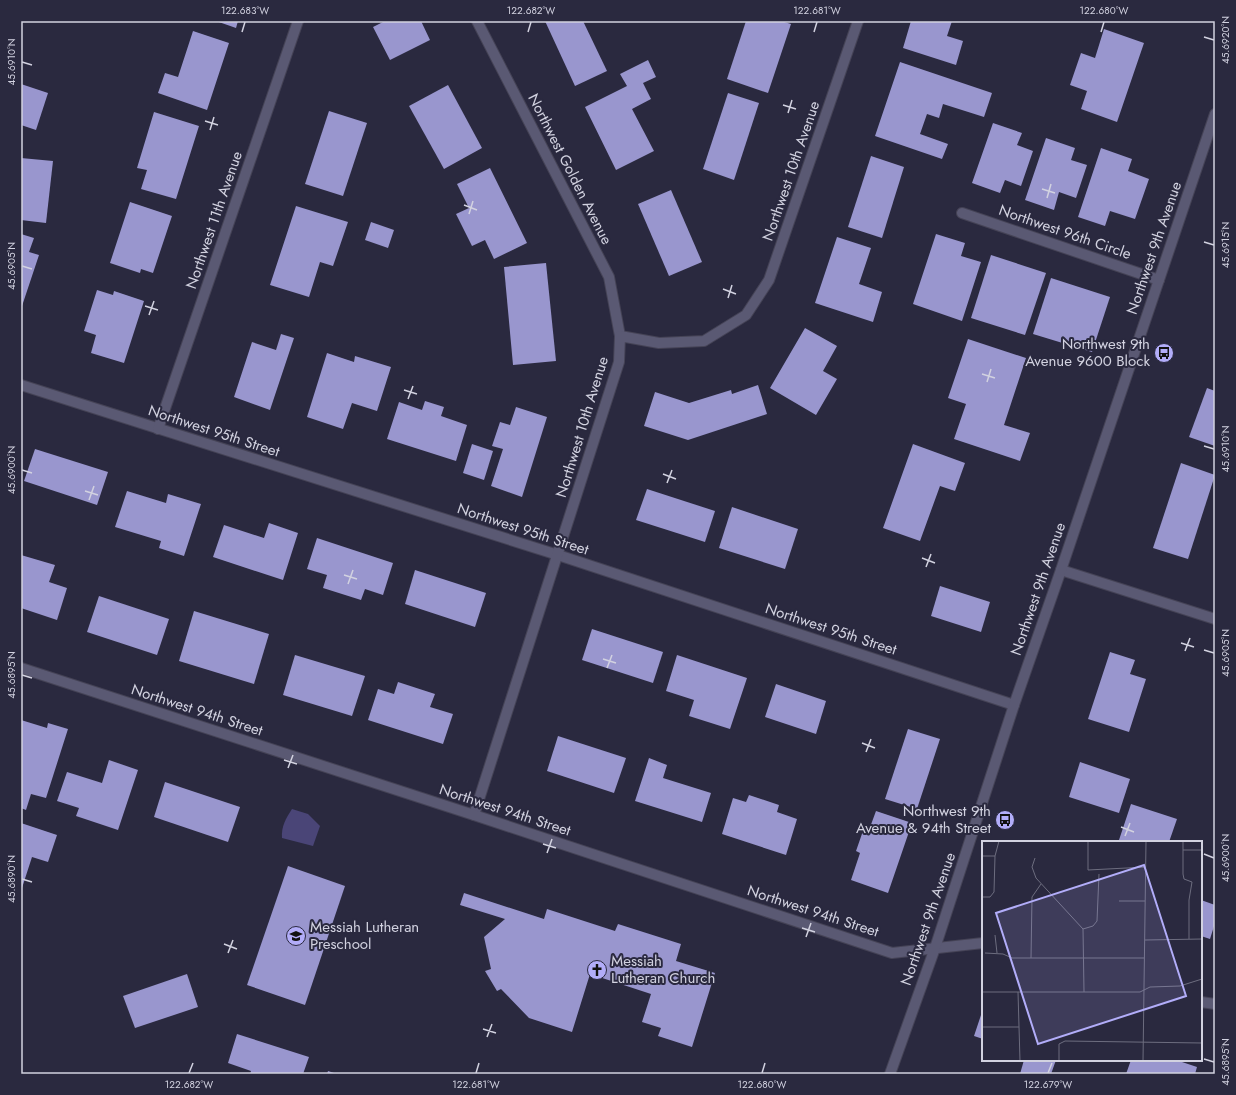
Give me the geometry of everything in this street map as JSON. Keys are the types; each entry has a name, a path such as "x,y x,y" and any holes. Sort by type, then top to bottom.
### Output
{"street":[{"name":"Northwest 11th Avenue","path":"158,429 298,21"},
{"name":"Northwest Golden Avenue","path":"477,21 608,277 620,336"},
{"name":"Northwest 10th Avenue","path":"474,815 619,362 620,336 659,343 704,341 746,314 769,280 858,21"},
{"name":"Northwest 9th Avenue","path":"890,1074 935,948 1014,705 1215,114"},
{"name":"Northwest 96th Circle","path":"962,213 1159,280"},
{"name":"Northwest 95th Street","path":"21,385 558,555 1014,705"},
{"path":"1061,570 1215,619"},
{"name":"Northwest 94th Street","path":"21,668 892,953 982,944"},
{"path":"1202,1002 1215,1004"}],"shaded area":[{"path":"292,809 308,814 320,826 313,846 282,838 284,823"}],"building":[{"path":"216,21 238,21 236,28"},
{"path":"383,21 421,21 430,40 390,60 373,27"},
{"path":"545,21 583,21 607,71 575,86"},
{"path":"746,21 781,21 791,24 768,93 727,79"},
{"path":"911,21 952,21 947,36 963,41 956,65 903,48"},
{"path":"1104,29 1144,43 1117,122 1081,109 1087,91 1070,85 1081,53 1095,58"},
{"path":"193,31 229,43 207,110 158,93 165,73 178,77"},
{"path":"648,60 656,77 643,83 651,99 632,109 654,151 616,170 585,107 627,86 620,74"},
{"path":"900,62 992,93 984,117 943,104 939,118 927,114 920,134 948,144 942,159 875,136"},
{"path":"21,84 48,93 36,130 21,125"},
{"path":"448,85 482,148 444,169 409,106"},
{"path":"728,93 759,103 734,180 703,169"},
{"path":"329,111 367,123 343,196 305,184"},
{"path":"154,112 199,126 176,199 141,189 147,170 137,168"},
{"path":"993,123 1022,133 1017,145 1033,151 1021,186 1005,180 1000,193 972,183"},
{"path":"1046,138 1075,148 1071,160 1087,165 1076,198 1059,192 1054,210 1025,200"},
{"path":"1101,148 1132,159 1128,171 1149,179 1135,219 1110,211 1105,226 1078,217"},
{"path":"871,156 904,167 882,238 848,227"},
{"path":"21,158 53,161 46,223 21,220"},
{"path":"490,168 527,243 494,259 485,240 472,246 456,214 469,208 457,184"},
{"path":"671,190 702,262 669,276 638,204"},
{"path":"130,202 172,216 153,273 141,269 140,273 110,263"},
{"path":"296,206 348,222 333,266 320,262 309,297 270,285"},
{"path":"371,222 394,230 388,248 365,240"},
{"path":"21,234 34,238 29,252 39,255 21,309"},
{"path":"936,234 965,243 961,256 981,262 962,321 913,304"},
{"path":"837,237 871,248 859,284 882,292 873,322 815,303"},
{"path":"991,255 1046,273 1025,335 971,318"},
{"path":"546,263 556,361 513,365 504,267"},
{"path":"1051,278 1110,297 1092,352 1033,334"},
{"path":"97,290 113,295 114,291 144,301 124,363 91,353 96,335 84,331"},
{"path":"805,328 837,346 823,371 837,379 816,415 770,388"},
{"path":"281,334 294,338 270,410 234,397 252,342 276,350"},
{"path":"968,339 1026,358 1004,425 1030,433 1020,461 954,439 966,404 948,398"},
{"path":"327,353 354,362 355,356 391,367 377,411 352,403 343,429 307,417"},
{"path":"758,385 767,414 688,440 644,426 655,392 689,403 731,390 732,394"},
{"path":"1207,388 1215,391 1215,446 1189,437"},
{"path":"425,401 444,407 441,416 467,425 456,461 387,439 399,402 422,410"},
{"path":"516,407 547,417 522,497 491,486 503,449 492,446 500,422 510,425"},
{"path":"472,444 493,451 484,480 463,473"},
{"path":"913,444 965,463 955,491 940,486 920,541 883,528"},
{"path":"35,449 108,472 97,505 24,481"},
{"path":"1181,463 1215,475 1188,559 1153,548"},
{"path":"647,489 715,511 705,542 636,520"},
{"path":"127,491 166,503 168,494 201,504 184,556 159,548 161,541 115,527"},
{"path":"732,507 798,529 785,569 719,548"},
{"path":"269,523 298,533 283,580 213,557 224,525 264,538"},
{"path":"317,538 393,563 383,595 365,589 361,600 323,588 327,575 307,569"},
{"path":"21,555 55,565 49,582 67,588 57,620 21,608"},
{"path":"415,570 486,593 475,627 405,604"},
{"path":"940,586 990,602 981,632 931,616"},
{"path":"99,596 169,619 157,655 87,632"},
{"path":"194,611 269,634 254,684 179,661"},
{"path":"592,629 663,652 653,683 582,660"},
{"path":"1110,652 1135,660 1130,674 1146,679 1129,732 1088,719"},
{"path":"295,655 365,676 352,716 283,695"},
{"path":"677,655 747,678 730,729 689,716 694,700 666,691"},
{"path":"398,682 435,694 430,707 453,714 443,744 368,720 378,689 394,694"},
{"path":"776,684 826,701 816,734 765,717"},
{"path":"21,720 47,728 48,723 68,729 46,798 31,794 26,810 21,808"},
{"path":"908,729 940,739 917,809 885,799"},
{"path":"558,736 626,758 614,793 547,771"},
{"path":"649,758 667,765 663,778 711,793 702,822 635,801"},
{"path":"109,760 138,770 118,830 76,816 79,808 57,801 67,772 102,783"},
{"path":"1080,762 1130,779 1119,813 1069,797"},
{"path":"165,782 240,807 228,842 154,817"},
{"path":"749,795 779,805 777,812 797,819 786,855 722,834 733,798 746,802"},
{"path":"1131,804 1177,819 1169,841 1119,840"},
{"path":"876,811 912,823 888,893 851,880 860,853 856,851 864,828 869,830"},
{"path":"21,823 57,835 48,862 32,857 21,891"},
{"name":"Messiah Lutheran Preschool","path":"288,866 345,886 305,1005 247,985"},
{"name":"Messiah Lutheran Church","path":"464,893 544,919 547,909 615,931 618,924 681,944 676,961 715,973 692,1047 658,1036 661,1028 642,1022 651,994 590,974 572,1032 529,1018 501,989 497,991 485,971 491,969 484,937 505,919 460,905"},
{"path":"1202,900 1215,905 1215,923 1210,939 1202,936"},
{"path":"187,974 198,1007 135,1028 123,996"},
{"path":"982,1012 982,1039 974,1036"},
{"path":"237,1034 309,1057 303,1074 250,1074 251,1071 228,1063"},
{"path":"1024,1061 1056,1061 1051,1074 1020,1074"},
{"path":"1131,1061 1179,1061 1197,1067 1195,1074 1126,1074"},
{"path":"328,1071 337,1074 327,1074"}],"place":[{"name":"Northwest 9th Avenue 9600 Block","path":"1164,353"},
{"name":"Northwest 9th Avenue & 94th Street","path":"1005,820"},
{"name":"Messiah Lutheran Preschool","path":"296,936"},
{"name":"Messiah Lutheran Church","path":"597,970"}]}
